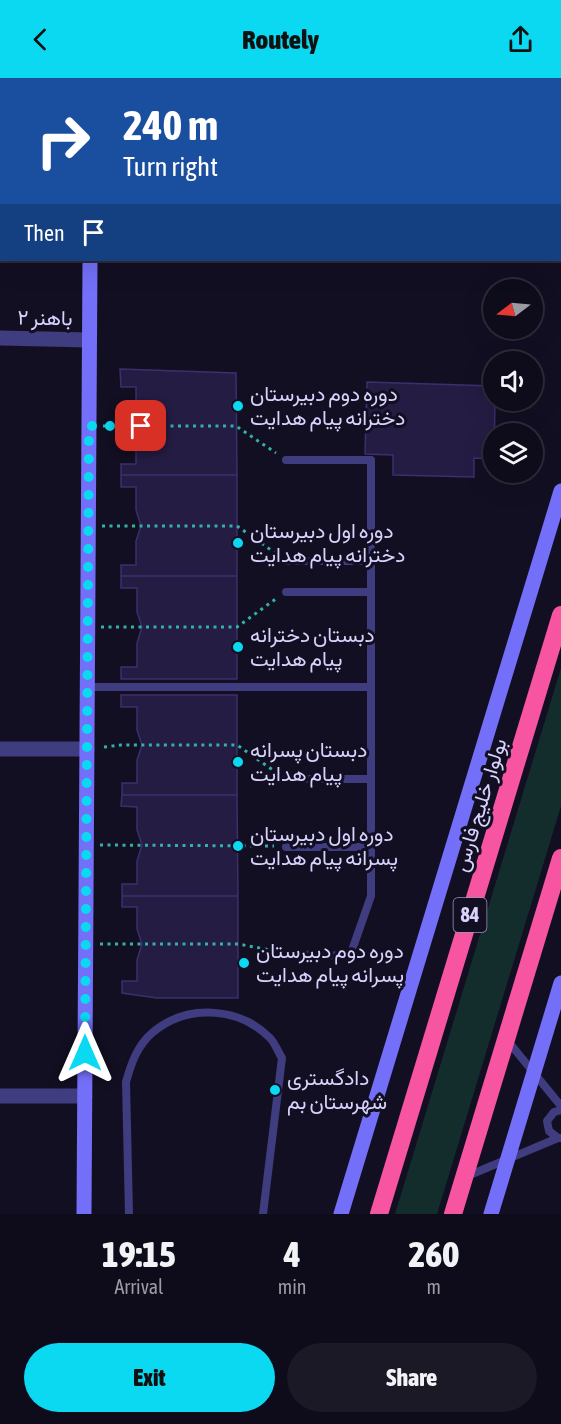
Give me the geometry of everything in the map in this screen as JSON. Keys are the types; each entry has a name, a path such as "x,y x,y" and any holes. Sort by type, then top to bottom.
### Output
{"highway":[{"name":"بولوار خلیج فارس","path":"379,1214 561,615"},
{"path":"453,1214 561,858"}],"street":[{"path":"84,1214 90,261"},
{"name":"باهنر ۲","path":"0,338 90,340"},
{"path":"341,1214 561,491"},
{"path":"0,749 87,749"},
{"path":"491,1214 561,983"},
{"path":"0,1096 85,1096"}],"lane":[{"path":"286,460 371,460 371,896 350,956 292,954"},
{"path":"286,561 371,561"},
{"path":"286,592 371,592"},
{"path":"87,687 371,687"},
{"path":"286,779 371,779"},
{"path":"286,847 371,847"},
{"path":"129,1214 126,1082 132,1060 151,1034 160,1028 179,1017 212,1011 244,1019 270,1039 282,1058 263,1214"},
{"path":"506,1039 561,1108 554,1112 548,1121 549,1131 560,1138"},
{"path":"464,1178 560,1138"}],"path":[{"path":"89,426 236,426 286,460"},
{"path":"88,526 237,526 286,561"},
{"path":"88,627 237,627 286,592"},
{"path":"87,749 121,745 237,745 286,779"},
{"path":"86,845 286,847"},
{"path":"86,944 238,944 292,954"}],"green space":[{"path":"561,668 561,806 437,1214 395,1214"}],"building":[{"path":"120,369 236,373 237,475 121,475 121,464 136,464 136,441 141,426 136,410 136,387 121,387"},
{"path":"367,382 483,386 483,411 495,411 495,423 483,423 483,458 474,458 474,477 393,475 393,455 365,454"},
{"path":"121,475 237,475 237,576 121,576 121,565 136,565 136,541 141,526 136,510 136,487 121,487"},
{"path":"121,576 237,576 237,679 121,679 121,667 137,667 137,643 142,627 137,612 137,588 121,588"},
{"path":"121,695 237,695 237,795 122,795 122,783 137,783 137,760 142,745 137,730 137,707 121,707"},
{"path":"122,795 237,795 238,896 122,896 122,884 137,884 137,861 142,845 137,830 137,807 121,806"},
{"path":"122,896 238,896 238,998 157,998 122,993 122,981 137,981 137,960 142,944 137,929 137,907 122,907"}],"place":[{"name":"دوره دوم دبیرستان دخترانه پیام هدایت","path":"238,406"},
{"name":"دوره اول دبیرستان دخترانه پیام هدایت","path":"238,543"},
{"name":"دبستان دخترانه پیام هدایت","path":"238,647"},
{"name":"دبستان پسرانه پیام هدایت","path":"238,762"},
{"name":"دوره اول دبیرستان پسرانه پیام هدایت","path":"238,846"},
{"name":"دوره دوم دبیرستان پسرانه پیام هدایت","path":"244,963"},
{"name":"دادگستری شهرستان بم","path":"275,1090"}],"route":[{"path":"85,1053 89,426 141,426"}]}
